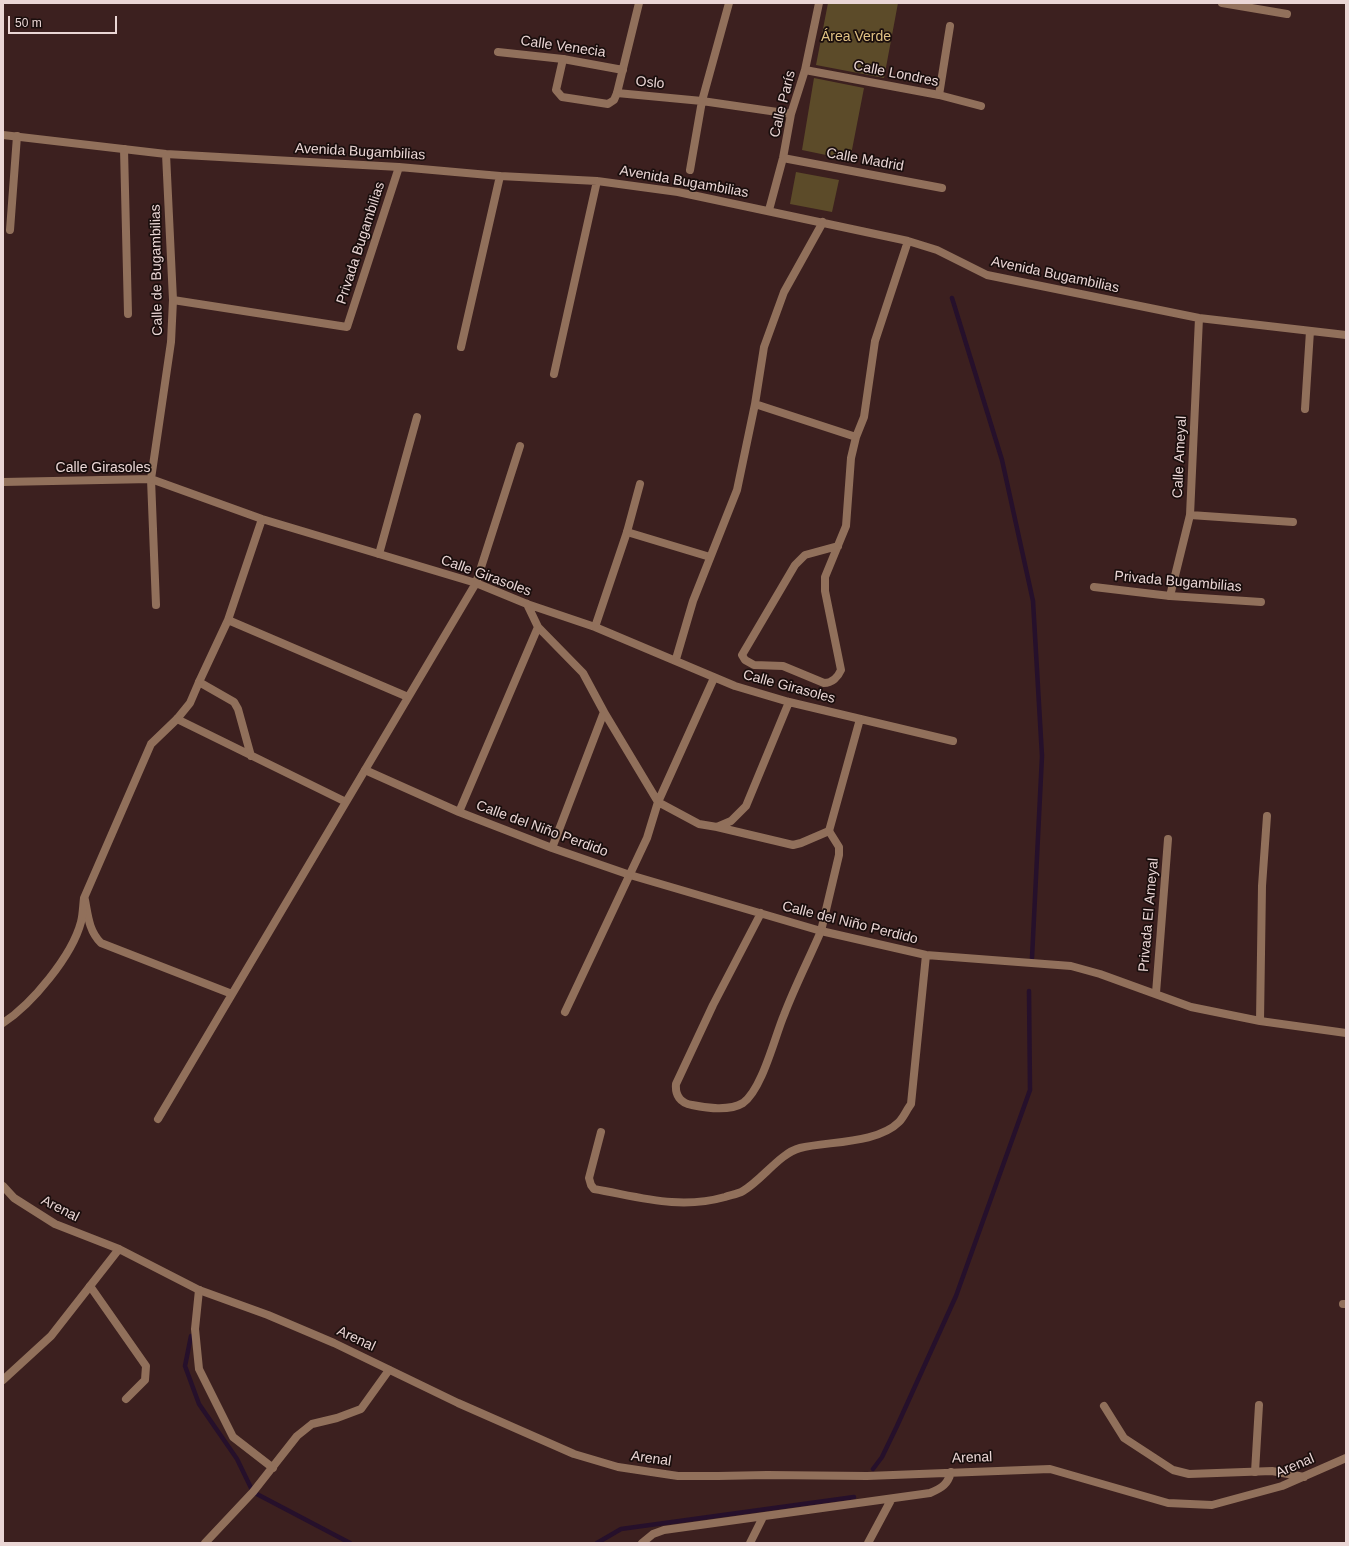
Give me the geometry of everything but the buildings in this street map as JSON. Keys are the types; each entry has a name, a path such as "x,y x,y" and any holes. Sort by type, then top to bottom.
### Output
{"street":[{"path":"690,170 702,100 729,3"},
{"name":"Calle París","path":"769,210 783,158 791,114 805,70 819,3"},
{"path":"1222,3 1288,14"},
{"name":"Oslo","path":"637,4 617,93 702,100"},
{"path":"939,95 950,26"},
{"name":"Calle Venecia","path":"498,52 563,59 623,70"},
{"path":"563,59 556,90 562,97 608,104 614,100 617,93"},
{"name":"Calle Londres","path":"805,70 939,95 981,106"},
{"path":"702,100 791,114"},
{"name":"Avenida Bugambilias","path":"3,135 166,154 399,167 500,176 597,181 678,192 769,210 908,241 937,250 987,276 1199,318 1346,335"},
{"path":"10,230 17,136"},
{"path":"124,149 128,314"},
{"name":"Calle de Bugambilias","path":"156,606 151,480 171,342 173,300 166,154"},
{"name":"Calle Madrid","path":"783,158 942,188"},
{"name":"Privada Bugambilias","path":"173,300 347,327 399,167"},
{"path":"461,347 500,176"},
{"path":"554,374 597,181"},
{"path":"676,659 693,601 738,490 764,347 784,292 823,222"},
{"path":"838,546 805,555 795,564 742,655 745,660 754,665 783,666 824,683 829,683 839,675 841,670 825,591 825,577 838,546 846,526 851,458 856,437 864,417 875,341 908,241"},
{"name":"Calle Ameyal","path":"1170,596 1190,515 1199,318"},
{"path":"1304,409 1310,331"},
{"path":"754,404 856,437"},
{"path":"379,554 417,417"},
{"path":"158,1119 476,583 520,446"},
{"name":"Calle Girasoles","path":"3,482 151,480 262,519 476,583 528,604 596,627 676,659 714,678 789,702 953,741"},
{"path":"596,627 627,532 640,484"},
{"path":"1190,515 1293,522"},
{"path":"3,1023 15,1015 36,994 68,953 81,922 84,898 151,744 177,719 190,703 228,620 262,519"},
{"path":"627,532 710,558"},
{"name":"Privada Bugambilias","path":"1094,587 1170,596 1260,602"},
{"path":"528,604 538,628 583,673 604,712 658,802 699,824 793,845 829,831"},
{"path":"228,620 408,697"},
{"path":"459,812 538,628"},
{"path":"565,1012 647,838 658,802 714,678"},
{"path":"200,682 234,702 238,709 251,756"},
{"path":"716,827 732,821 746,806 789,702"},
{"path":"552,848 604,712"},
{"path":"177,719 346,802"},
{"path":"761,913 713,1005 676,1084 675,1091 678,1098 687,1104 698,1106 735,1106 744,1102 753,1091 763,1073 784,1015 821,931 839,855 839,847 829,831 860,719"},
{"name":"Calle del Niño Perdido","path":"365,770 459,812 552,848 630,875 821,931 926,955 1071,966 1156,993 1191,1007 1260,1022 1346,1033"},
{"path":"1260,1022 1262,886 1267,816"},
{"name":"Privada El Ameyal","path":"1156,993 1168,839"},
{"path":"84,898 90,926 94,936 102,943 232,994"},
{"path":"602,1132 590,1178 591,1185 594,1189 672,1204 706,1202 742,1192 773,1168 787,1153 801,1148 864,1138 885,1130 899,1122 911,1104 926,955"},
{"name":"Arenal","path":"3,1186 14,1198 55,1224 119,1249 198,1290 268,1315 334,1343 389,1370 574,1454 618,1467 678,1476 767,1474 867,1476 1050,1469 1168,1503 1212,1505 1255,1494 1304,1477 1346,1458"},
{"path":"3,1380 51,1336 119,1249"},
{"path":"90,1286 146,1366 145,1380 126,1399"},
{"path":"198,1290 195,1329 200,1369 233,1437 273,1468"},
{"path":"205,1543 253,1492 297,1436 312,1424 337,1418 361,1409 389,1370"},
{"path":"1255,1472 1259,1404"},
{"path":"1104,1406 1124,1438 1173,1470 1189,1474 1272,1471 1304,1477"},
{"path":"642,1543 653,1534 664,1530 891,1500 930,1493 942,1488 949,1481 951,1472"},
{"path":"868,1543 891,1500"},
{"path":"750,1543 763,1517"}],"green space":[{"name":"Área Verde","path":"828,3 898,3 884,78 816,65"},
{"name":"Área Verde","path":"814,78 864,88 850,160 802,150"},
{"path":"796,172 839,180 832,212 790,204"}],"waterway":[{"path":"952,298 1002,460 1033,601 1042,756 1032,958"},
{"path":"873,1469 882,1457 897,1426 956,1296 1030,1090 1029,991"},
{"path":"191,1336 185,1366 199,1404 237,1459 253,1492 350,1543"},
{"path":"597,1543 621,1529 854,1497"}]}
